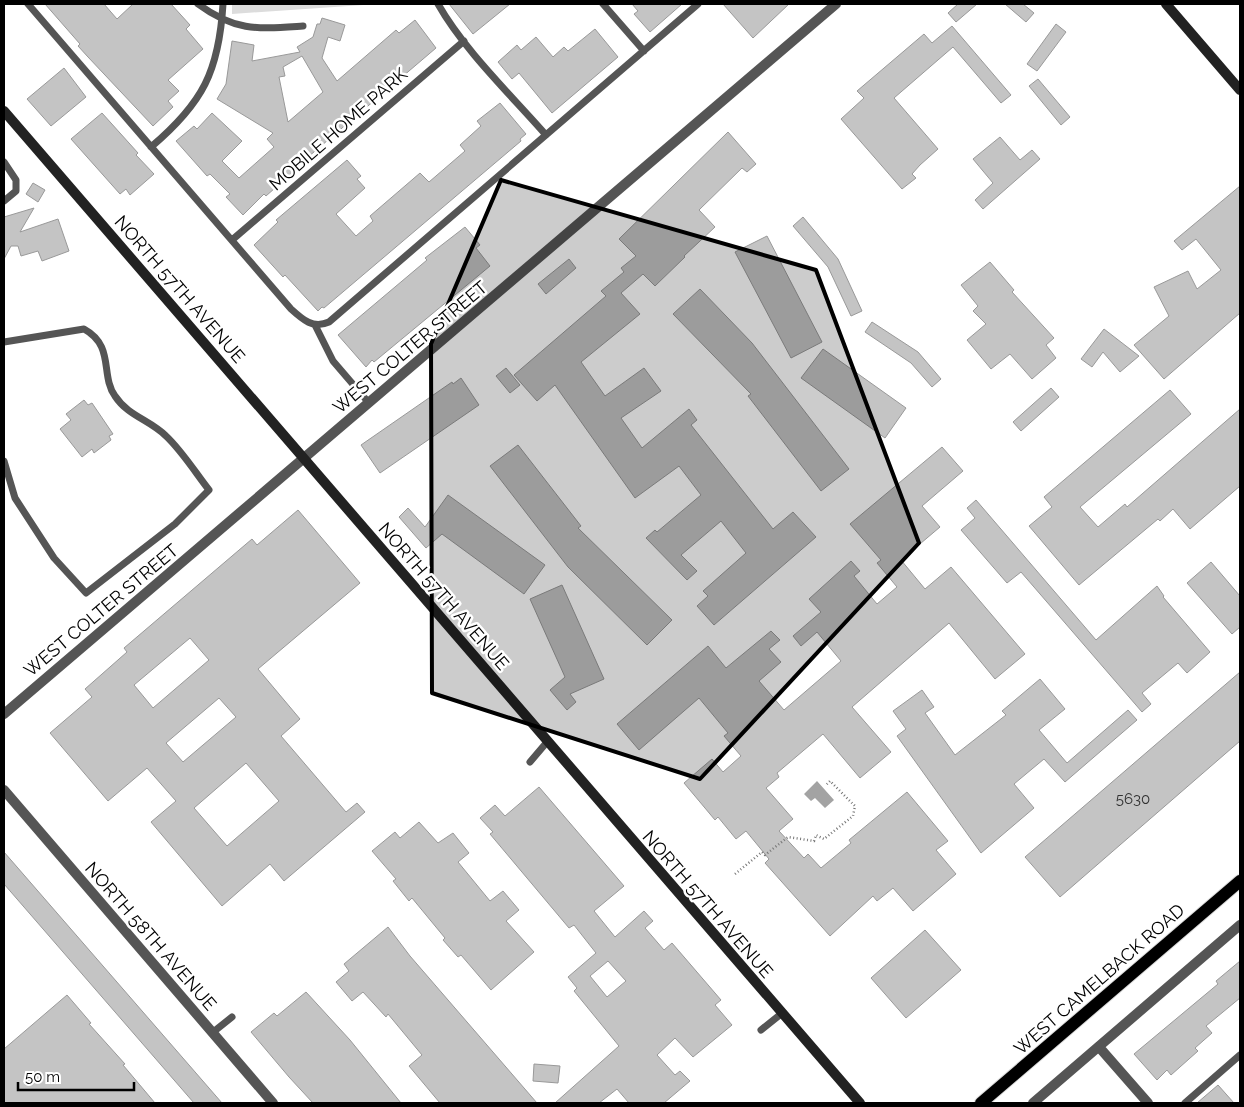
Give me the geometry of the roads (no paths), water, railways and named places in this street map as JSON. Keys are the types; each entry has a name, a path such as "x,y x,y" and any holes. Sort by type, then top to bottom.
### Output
{"main road":[{"name":"WEST CAMELBACK ROAD","path":"981,1103 1240,881"}],"street":[{"name":"WEST COLTER STREET","path":"4,714 836,4"},
{"path":"1166,4 1240,90"},
{"name":"NORTH 57TH AVENUE","path":"4,111 781,1014 860,1103"},
{"name":"NORTH 58TH AVENUE","path":"4,790 273,1103"},
{"path":"1033,1103 1240,925"},
{"path":"1099,1047 1148,1103"}],"lane":[{"path":"28,4 291,309 305,322 315,325 329,322 698,4"},
{"path":"198,4 234,26 269,28 303,26"},
{"path":"151,147 169,132 200,94 217,56 223,4"},
{"path":"438,4 447,20 464,41 546,135"},
{"path":"603,4 644,51"},
{"name":"MOBILE HOME PARK","path":"232,240 464,41"},
{"path":"4,162 16,180 16,191 4,201"},
{"path":"315,325 333,361 369,403"},
{"path":"4,342 84,329 93,334 102,348 114,395 132,414 166,435 209,490 175,524 86,593 54,558 15,498 4,461"},
{"path":"530,762 547,742"},
{"path":"761,1030 781,1014"},
{"path":"212,1033 232,1017"},
{"path":"1186,1103 1240,1055"}]}
